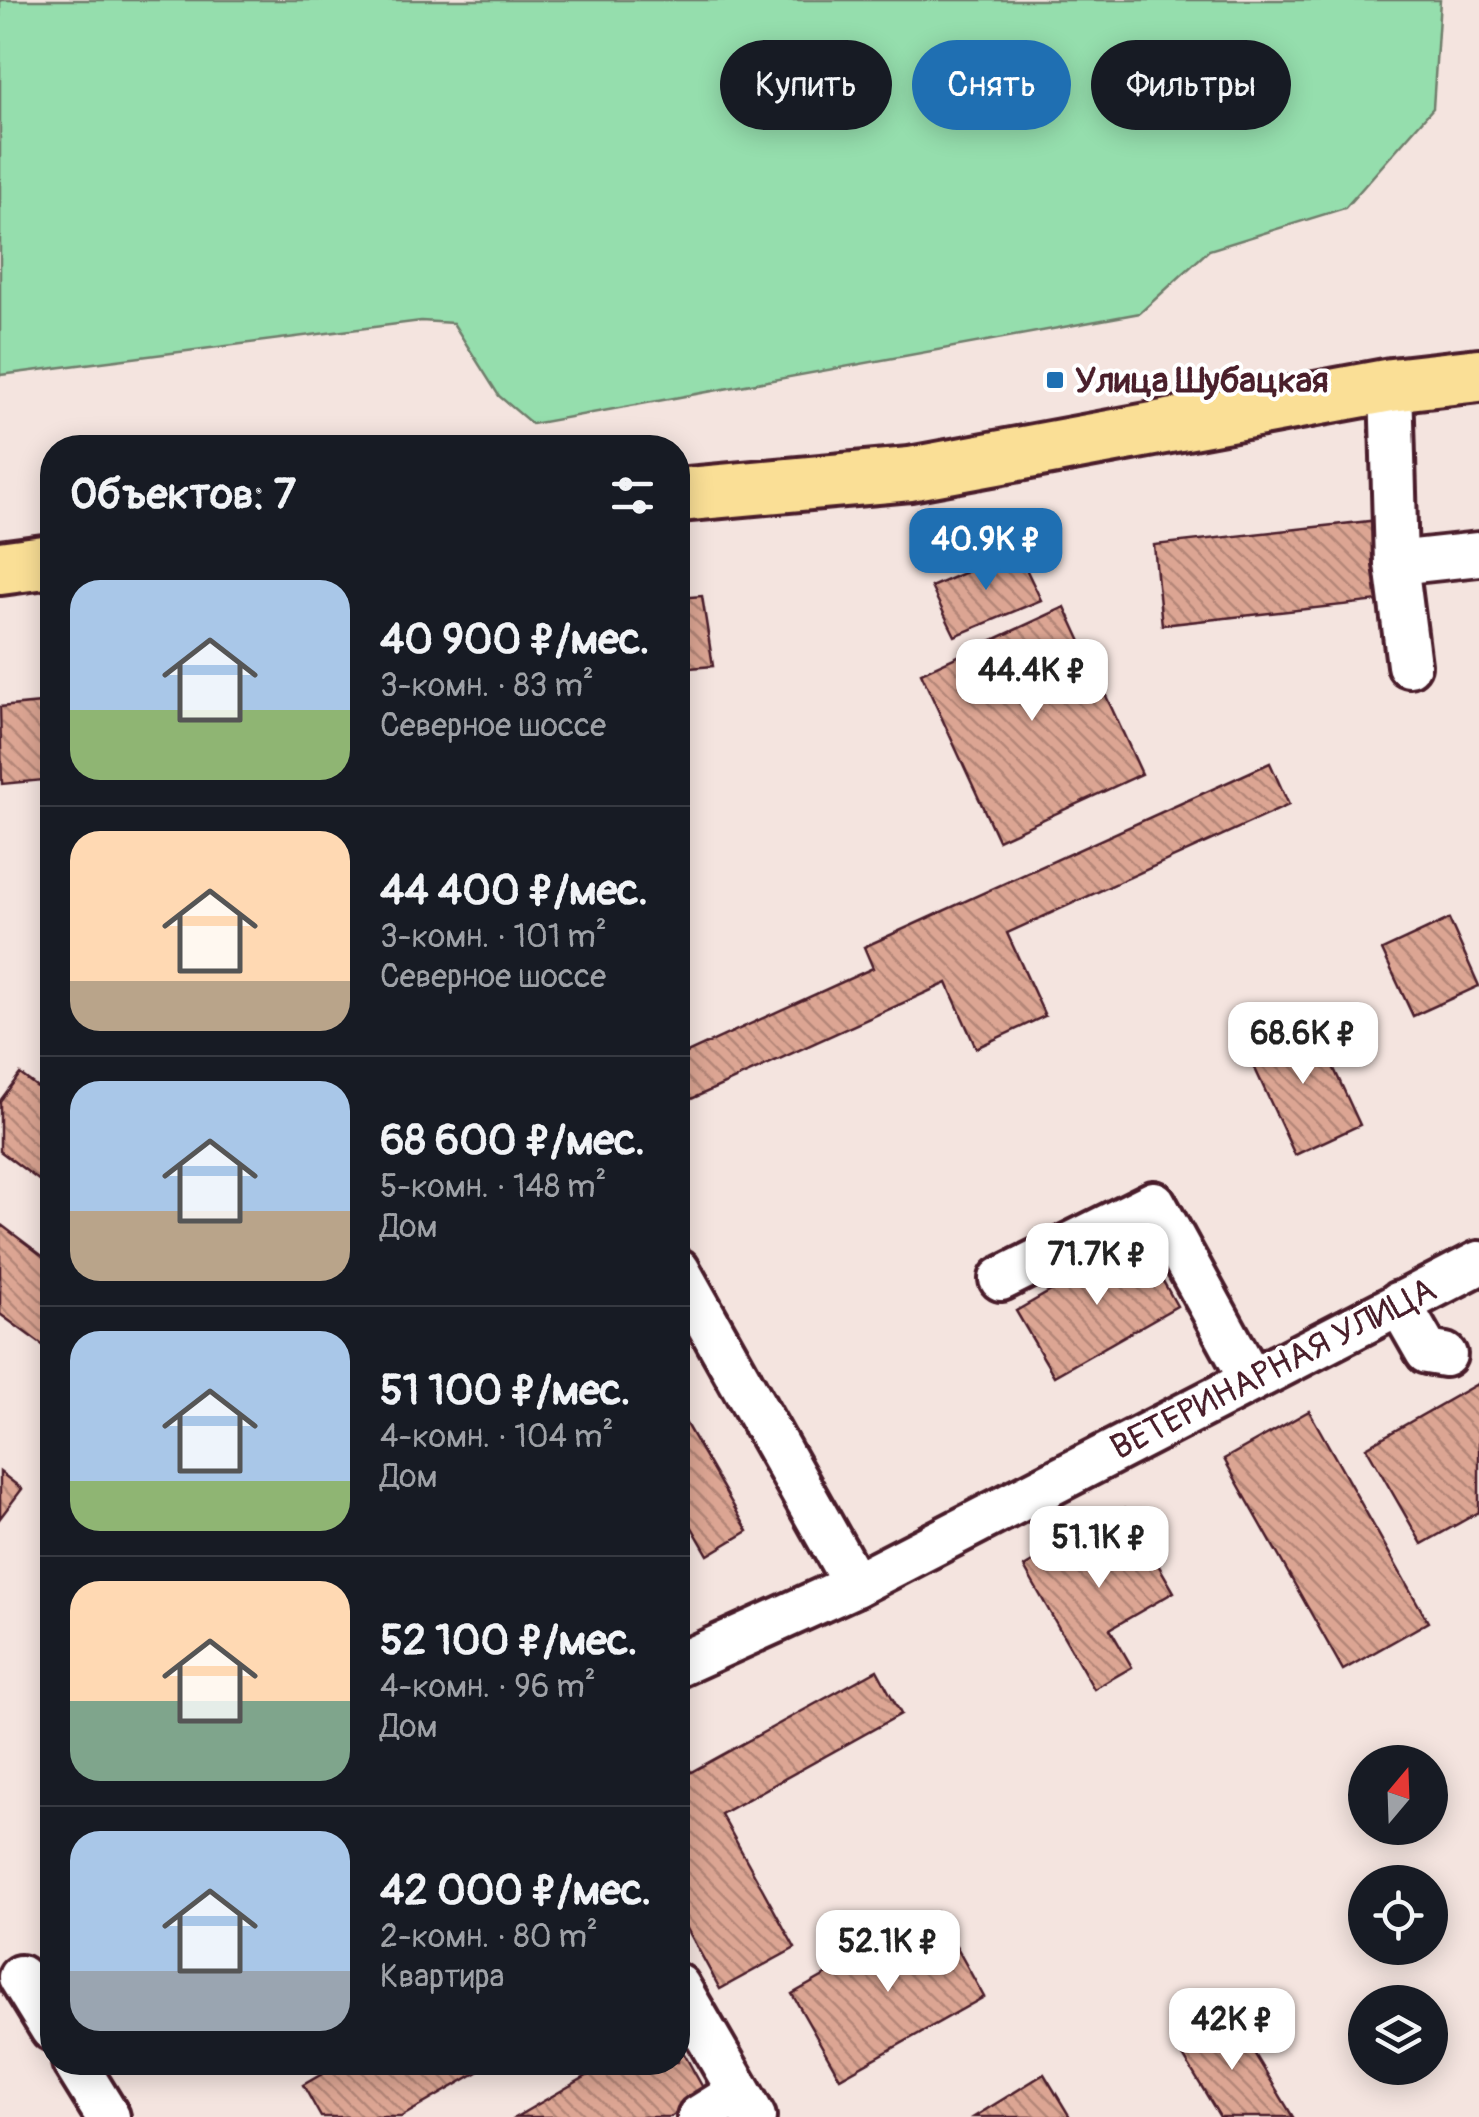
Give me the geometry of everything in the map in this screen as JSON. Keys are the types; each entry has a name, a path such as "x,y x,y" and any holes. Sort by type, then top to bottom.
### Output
{"main road":[{"path":"1391,385 1479,345"},
{"path":"690,494 910,474 1391,385 1479,375"},
{"path":"0,568 40,563"}],"street":[{"path":"1391,385 1396,563 1408,665"},
{"path":"1396,563 1479,554"},
{"path":"1001,1279 1154,1203 1250,1378"},
{"name":"ВЕТЕРИНАРНАЯ УЛИЦА","path":"690,1660 855,1585 1479,1263"},
{"path":"690,1291 855,1585"},
{"path":"1399,1303 1428,1352 1444,1355"},
{"path":"24,1975 40,2006"},
{"path":"690,2007 746,2104 699,2117"},
{"path":"82,2075 108,2117"}],"green space":[{"path":"0,0 1440,0 1433,108 1345,208 1209,250 1140,313 532,424 499,396 453,323 421,321 0,375"}],"building":[{"path":"1379,520 1388,600 1162,625 1154,545"},
{"path":"1017,550 1041,600 955,636 931,587"},
{"path":"702,596 713,666 690,668 690,597"},
{"path":"1065,607 1142,774 998,840 921,673"},
{"path":"40,703 40,780 2,784 0,707"},
{"path":"1270,763 1289,805 1007,933 1045,1016 976,1048 947,983 690,1100 690,1052 873,968 864,947"},
{"path":"1449,919 1479,986 1413,1016 1382,950"},
{"path":"1311,1019 1360,1125 1295,1155 1246,1049"},
{"path":"20,1074 40,1089 40,1181 0,1151 0,1101"},
{"path":"0,1224 40,1254 40,1343 0,1314"},
{"path":"1140,1240 1177,1306 1054,1376 1016,1311"},
{"path":"1479,1383 1479,1512 1422,1544 1366,1447"},
{"path":"1309,1411 1428,1622 1343,1670 1224,1459"},
{"path":"690,1431 748,1531 708,1555 690,1524"},
{"path":"0,1472 22,1489 0,1518"},
{"path":"1125,1508 1174,1592 1110,1629 1132,1667 1094,1689 1024,1567"},
{"path":"877,1670 901,1714 721,1814 795,1948 720,1989 690,1934 691,1772"},
{"path":"937,1912 984,1997 840,2078 792,1994"},
{"path":"1230,2013 1293,2117 1220,2117 1177,2046"},
{"path":"690,2065 707,2095 670,2117 516,2117 589,2075 690,2075"},
{"path":"1044,2074 1070,2117 974,2117"},
{"path":"320,2075 473,2075 401,2117 321,2117 303,2085"}],"place":[{"name":"Улица Шубацкая","path":"1055,380"}]}
